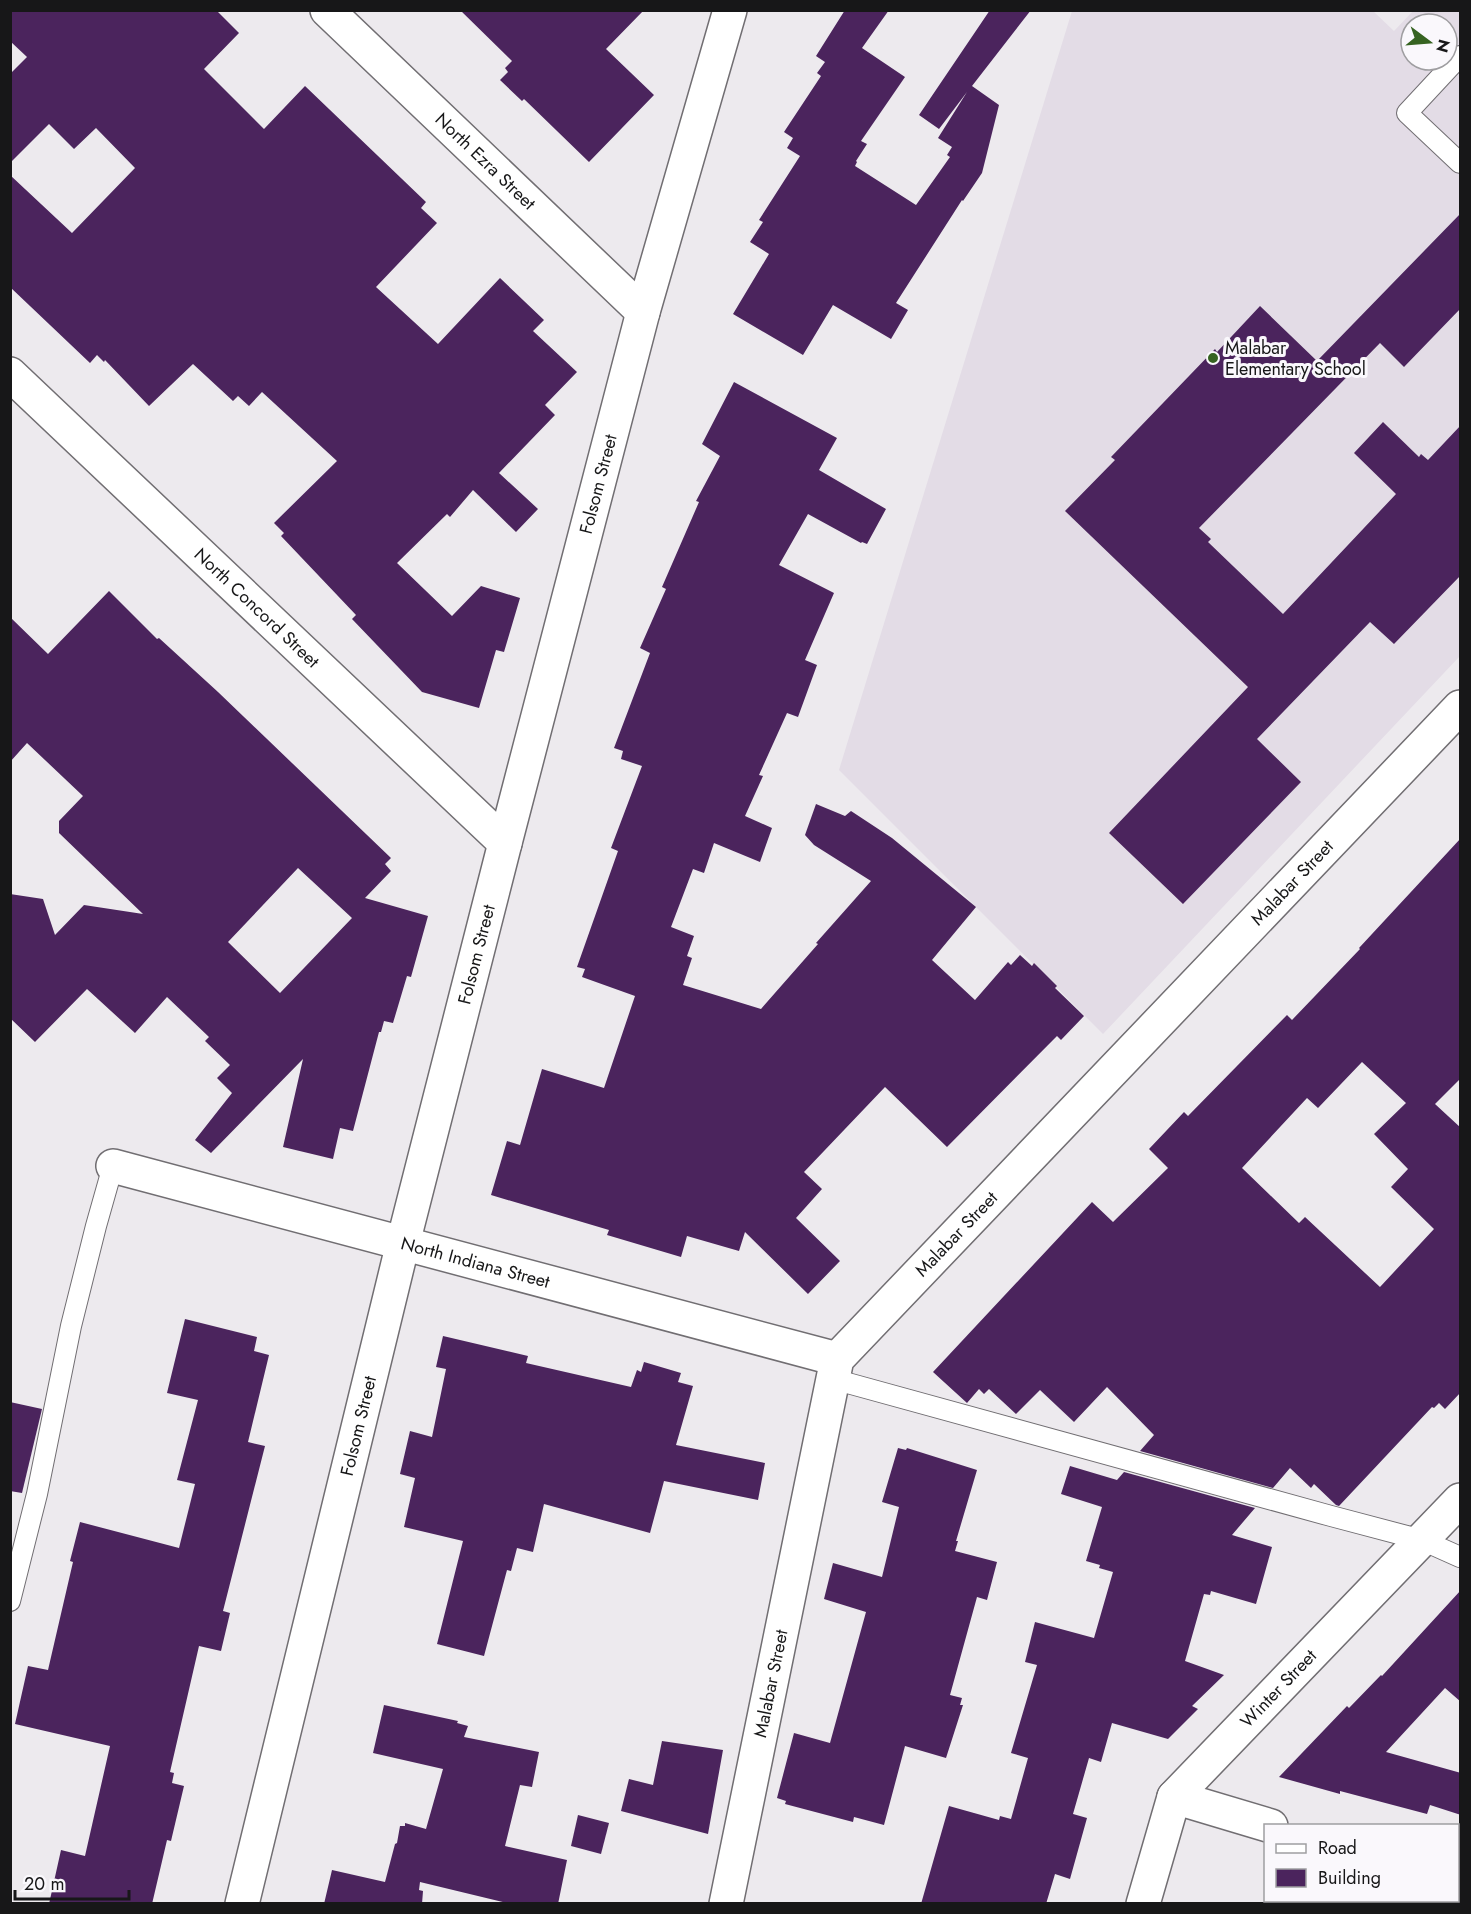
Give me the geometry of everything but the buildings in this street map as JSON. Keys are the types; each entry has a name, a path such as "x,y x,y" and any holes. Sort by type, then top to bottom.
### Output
{"street":[{"name":"North Ezra Street","path":"327,10 643,312"},
{"name":"Folsom Street","path":"242,1904 403,1243 505,843 643,312 730,10"},
{"name":"North Concord Street","path":"10,374 505,843"},
{"name":"Malabar Street","path":"726,1904 835,1369 1461,707"},
{"name":"North Indiana Street","path":"113,1166 403,1243 835,1369"},
{"name":"Winter Street","path":"1143,1904 1174,1797 1461,1500"},
{"path":"1174,1797 1264,1824"}],"lane":[{"path":"1461,56 1407,113 1461,163"},
{"path":"10,1601 37,1494 71,1326 113,1166"},
{"path":"835,1369 1320,1513 1422,1540 1461,1557"}],"shaded area":[{"name":"Malabar Elementary School","path":"1072,11 1373,11 1394,31 1399,26 1399,72 1459,72 1459,12 1412,12 1460,11 1460,656 1103,1034 839,770"}],"place":[{"name":"Malabar Elementary School","path":"1213,358"}]}
